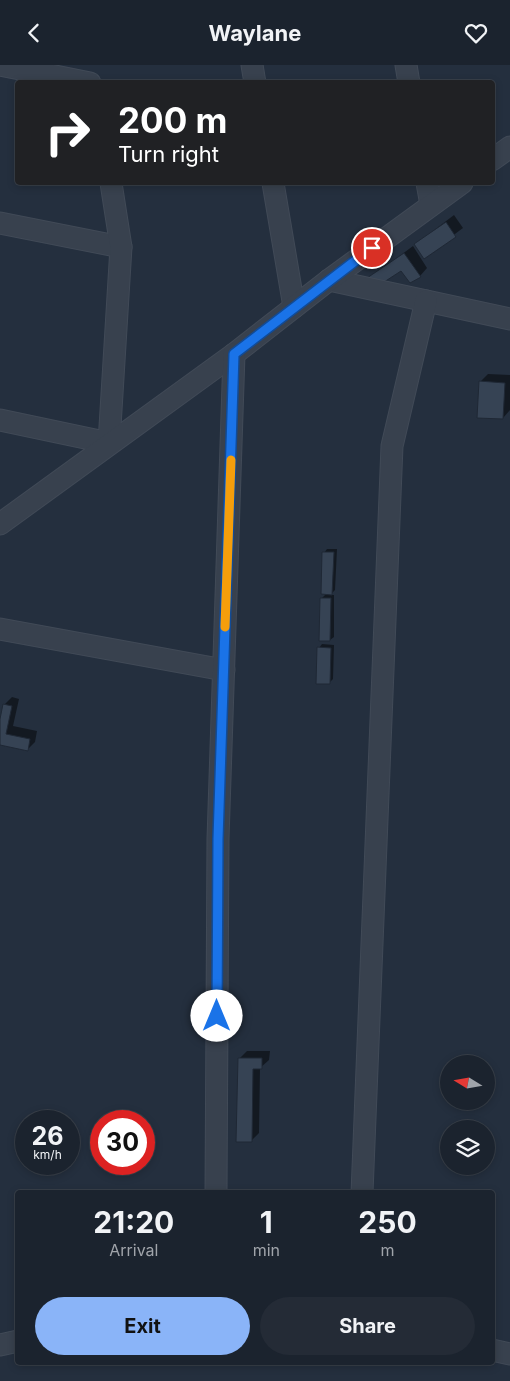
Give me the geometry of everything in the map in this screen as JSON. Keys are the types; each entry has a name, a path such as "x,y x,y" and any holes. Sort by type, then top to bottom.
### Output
{"street":[{"path":"0,65 75,80"},
{"path":"92,65 94,80"},
{"path":"252,65 254,80"},
{"path":"406,65 408,80"},
{"path":"495,158 510,147"},
{"path":"109,443 121,247 111,185"},
{"path":"273,185 294,307"},
{"path":"427,185 431,205"},
{"path":"0,524 234,354 329,280 459,185"},
{"path":"0,223 121,247"},
{"path":"329,280 510,319"},
{"path":"362,1190 392,446 426,301"},
{"path":"216,1190 218,839 234,354"},
{"path":"0,420 109,443"},
{"path":"0,629 224,670"},
{"path":"0,1345 15,1342"},
{"path":"495,1351 510,1354"}],"building":[{"path":"446,222 456,237 424,259 414,244"},
{"path":"404,253 421,277 410,283 401,271 381,284 367,278"},
{"path":"479,381 505,383 503,419 477,418"},
{"path":"322,552 334,552 332,595 321,594"},
{"path":"320,598 331,598 330,641 319,641"},
{"path":"317,647 331,648 330,684 316,684"},
{"path":"3,704 12,706 6,734 30,739 28,751 0,745 0,719"},
{"path":"238,1058 262,1058 262,1069 253,1069 252,1142 236,1142"}],"slow traffic":[{"path":"225,627 231,460"}],"route":[{"path":"217,1016 218,839 234,354 372,248"}]}
